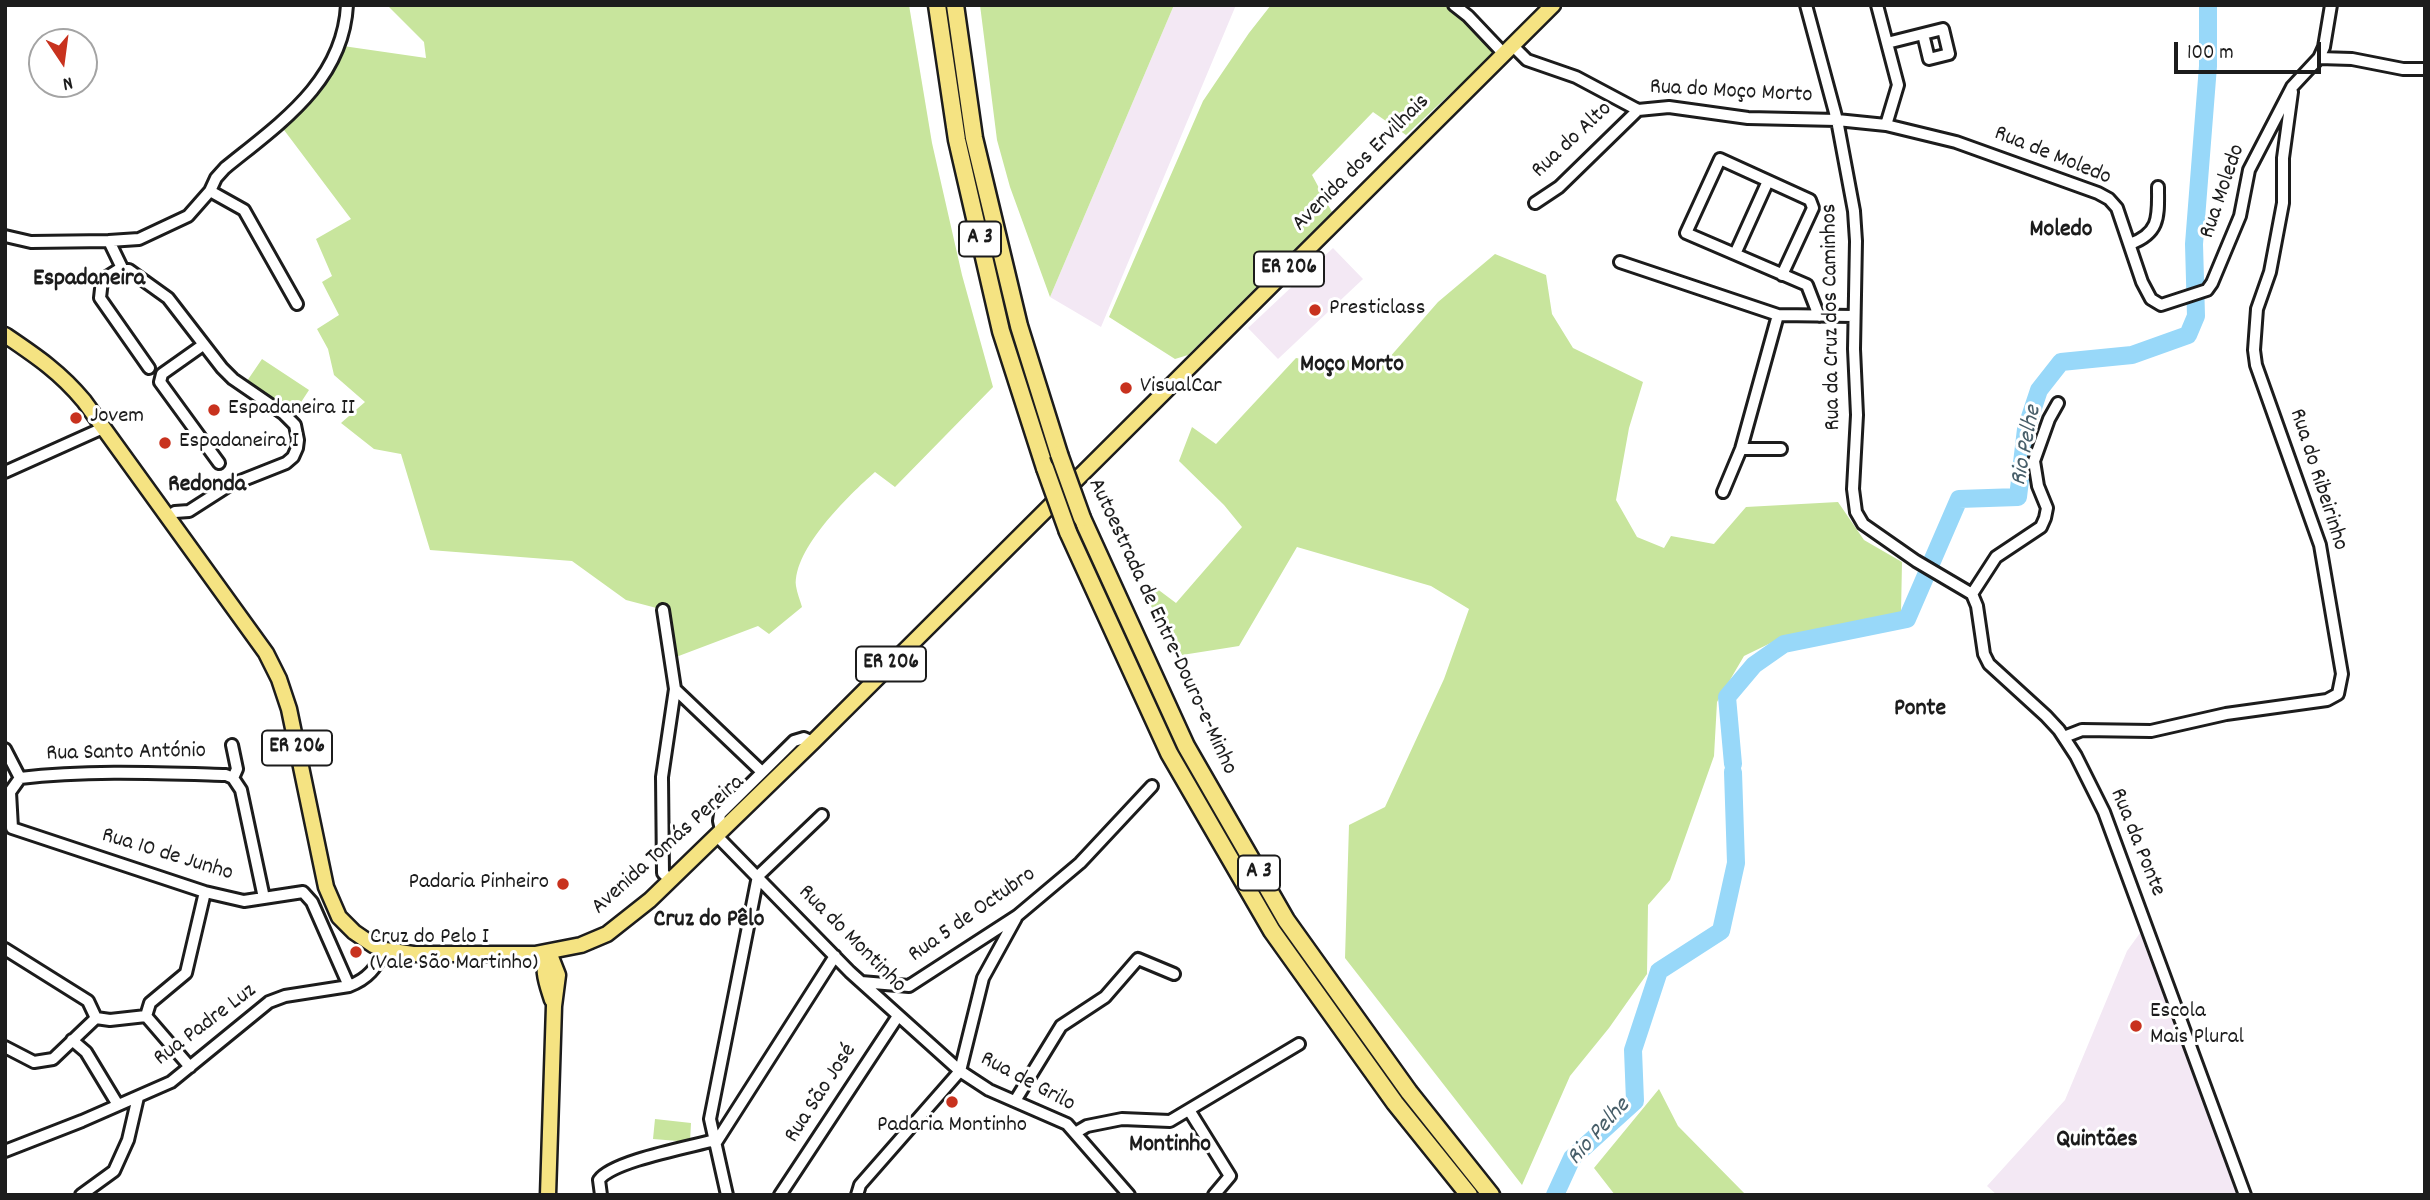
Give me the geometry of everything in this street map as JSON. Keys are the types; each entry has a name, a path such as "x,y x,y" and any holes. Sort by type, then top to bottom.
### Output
{"highway":[{"name":"Autoestrada de Entre-Douro-e-Minho","path":"937,5 957,140 1001,331 1068,532 1169,753 1272,931 1395,1103 1469,1195"},
{"name":"Autoestrada de Entre-Douro-e-Minho","path":"955,5 974,138 1019,326 1082,518 1186,746 1286,920 1409,1092 1491,1195"}],"main road":[{"name":"ER 206","path":"1508,50 1553,5"},
{"name":"Avenida dos Ervilhais","path":"1063,492 1508,50"},
{"name":"ER 206","path":"5,335 64,377 172,524"},
{"name":"Avenida Tomás Pereira","path":"172,524 265,653 279,679 289,709 326,887 339,917 354,932 385,950 413,954 516,954 549,952 595,940 618,927 813,742 1063,492"},
{"path":"552,979 576,952 595,940"},
{"path":"548,1195 554,1006 549,952"},
{"path":"516,954 552,979"}],"street":[{"path":"7,234 31,242 139,239 188,216 210,191 225,168 289,116 310,94 336,55 342,39 347,5"},
{"name":"Rua do Moço Morto","path":"1454,5 1508,50 1527,61 1576,77 1638,110 1669,107 1748,118 1837,120"},
{"name":"Rua da Cruz dos Caminhos","path":"1806,5 1837,120 1856,226 1854,316 1857,415 1853,489 1856,512 1863,524 1916,561 1972,594"},
{"path":"1877,5 1898,85 1886,125"},
{"path":"2331,5 2324,47 2319,58 2352,59 2403,69 2425,69"},
{"path":"1887,43 1923,34"},
{"name":"Rua Moledo","path":"2187,298 2207,290 2212,283 2240,216 2249,170 2292,88 2319,58"},
{"name":"Rua do Ribeirinho","path":"2064,737 2082,730 2151,731 2226,714 2327,700 2338,694 2342,674 2320,545 2256,365 2254,350 2257,309 2270,272 2283,204 2283,158 2292,88"},
{"name":"Rua do Alto","path":"1535,203 1559,187 1638,110"},
{"name":"Rua de Moledo","path":"1837,120 1886,125 1956,142 2098,193 2117,208 2142,282 2151,299 2161,305 2187,298"},
{"path":"1782,275 1813,208 1810,200 1720,159 1686,233 1782,275 1807,285 1819,316"},
{"path":"1735,254 1768,181"},
{"path":"2130,244 2142,240 2153,231 2157,217 2158,187"},
{"path":"210,191 244,210 296,304"},
{"path":"109,240 123,270"},
{"path":"1620,262 1778,315 1854,316"},
{"path":"149,368 100,298 102,280 118,270 129,270 168,298 203,345 233,379 291,421 297,432 298,440 293,457 286,463 228,486 189,512 175,512 172,524 185,526 189,512"},
{"path":"1723,492 1741,449 1778,315"},
{"path":"203,345 162,374 160,382 219,463"},
{"path":"1972,594 1996,557 2042,527 2047,508 2038,486 2034,461 2049,419 2058,403"},
{"path":"5,471 103,428"},
{"path":"1741,449 1781,449"},
{"name":"Rua da Ponte","path":"1972,594 1977,606 1984,654 1989,664 2046,716 2064,737 2100,804 2245,1195"},
{"path":"663,610 675,689 662,777 663,873 670,880"},
{"path":"675,689 762,772"},
{"path":"719,832 720,814 794,741 804,738 813,742"},
{"path":"232,745 237,769 233,778"},
{"path":"5,749 20,778"},
{"name":"Rua Santo António","path":"20,778 58,774 139,773 226,775 233,778 241,790 264,898"},
{"name":"Rua 10 de Junho","path":"20,778 10,792 12,828 205,892 244,901 303,892 313,902 349,986"},
{"name":"Rua 5 de Octubro","path":"861,982 909,986 1017,916 1080,863 1152,786"},
{"path":"727,1195 710,1119 758,876 822,815"},
{"name":"Rua do Montinho","path":"719,832 861,982 960,1071"},
{"path":"146,1016 150,1003 186,973 205,892"},
{"path":"857,1195 859,1185 960,1071 983,978 1017,916"},
{"path":"5,949 88,1001 96,1018"},
{"name":"Rua Padre Luz","path":"5,1151 171,1082 269,1002 285,996 349,986 368,976 378,965 385,950"},
{"path":"601,1195 599,1180 603,1174 628,1163 715,1142 835,956"},
{"path":"1015,1101 1060,1026 1105,997 1138,959 1174,974"},
{"path":"96,1018 110,1020 146,1016"},
{"path":"146,1016 190,1067"},
{"name":"Rua São José","path":"780,1195 898,1016"},
{"path":"5,1047 34,1062 53,1059 96,1018"},
{"path":"72,1040 86,1052 118,1105"},
{"path":"1075,1133 1087,1126 1122,1119 1170,1121 1299,1044"},
{"name":"Rua de Grilo","path":"960,1071 989,1090 1067,1124 1125,1194"},
{"path":"81,1195 114,1171 128,1140 138,1097"},
{"path":"1189,1110 1230,1176 1214,1195"}],"shaded area":[{"path":"1174,5 1236,5 1101,327 1050,297"},
{"name":"Presticlass","path":"1333,248 1363,279 1278,359 1248,328"},
{"name":"Escola Mais Plural","path":"2140,933 2238,1195 1997,1195 1987,1186 2065,1100 2127,951"}],"green space":[{"path":"387,5 909,5 932,143 962,275 993,387 895,487 875,472 838,508 813,540 797,571 796,586 802,607 769,634 758,626 676,657 668,611 626,600 572,561 430,550 401,454 374,449 341,423 365,402 334,375 328,349 317,329 339,315 322,282 332,276 316,239 351,219 281,126 301,109 326,80 343,46 426,58 424,42"},
{"path":"980,5 1174,5 1050,297 1010,187 997,140"},
{"path":"1271,5 1445,5 1493,46 1494,53 1406,135 1373,112 1312,175 1332,212 1188,355 1175,359 1109,317 1203,101"},
{"path":"1495,254 1546,275 1552,314 1573,348 1643,382 1629,428 1616,500 1637,537 1664,548 1671,536 1714,544 1746,507 1838,502 1864,540 1902,562 1901,613 1785,636 1744,656 1717,702 1714,756 1670,880 1648,905 1647,974 1609,1028 1570,1076 1522,1185 1345,958 1349,825 1385,807 1444,679 1469,609 1431,586 1297,547 1239,646 1182,655 1175,640 1146,599 1148,582 1176,603 1242,527 1224,505 1179,461 1192,427 1216,444 1296,358 1319,362 1389,358 1438,302"},
{"path":"262,359 309,390 294,413 247,381"},
{"path":"1659,1089 1678,1126 1746,1195 1615,1195 1594,1168"},
{"path":"655,1119 691,1123 690,1142 653,1139"}],"waterway":[{"name":"Rio Pelhe","path":"1733,764 1727,697 1754,665 1784,644 1907,619 1959,499 2018,497 2026,429 2039,390 2061,362 2132,355 2188,335 2196,316 2194,244 2208,66 2208,5"},
{"name":"Rio Pelhe","path":"1555,1195 1572,1158 1635,1101 1633,1050 1659,971 1721,931 1736,863 1733,772"}],"place":[{"name":"Presticlass","path":"1315,310"},
{"name":"VisualCar","path":"1126,388"},
{"name":"Espadaneira II","path":"214,410"},
{"name":"Jovem","path":"76,418"},
{"name":"Espadaneira I","path":"165,443"},
{"name":"Padaria Pinheiro","path":"563,884"},
{"name":"Cruz do Pelo I (Vale São Martinho)","path":"356,952"},
{"name":"Escola Mais Plural","path":"2136,1026"},
{"name":"Padaria Montinho","path":"952,1102"}],"district":[{"name":"Moledo","path":"2061,232"},
{"name":"Espadaneira","path":"89,281"},
{"name":"Moço Morto","path":"1352,367"},
{"name":"Redonda","path":"207,487"},
{"name":"Ponte","path":"1920,711"},
{"name":"Cruz do Pêlo","path":"709,922"},
{"name":"Quintães","path":"2097,1142"},
{"name":"Montinho","path":"1170,1147"}]}
